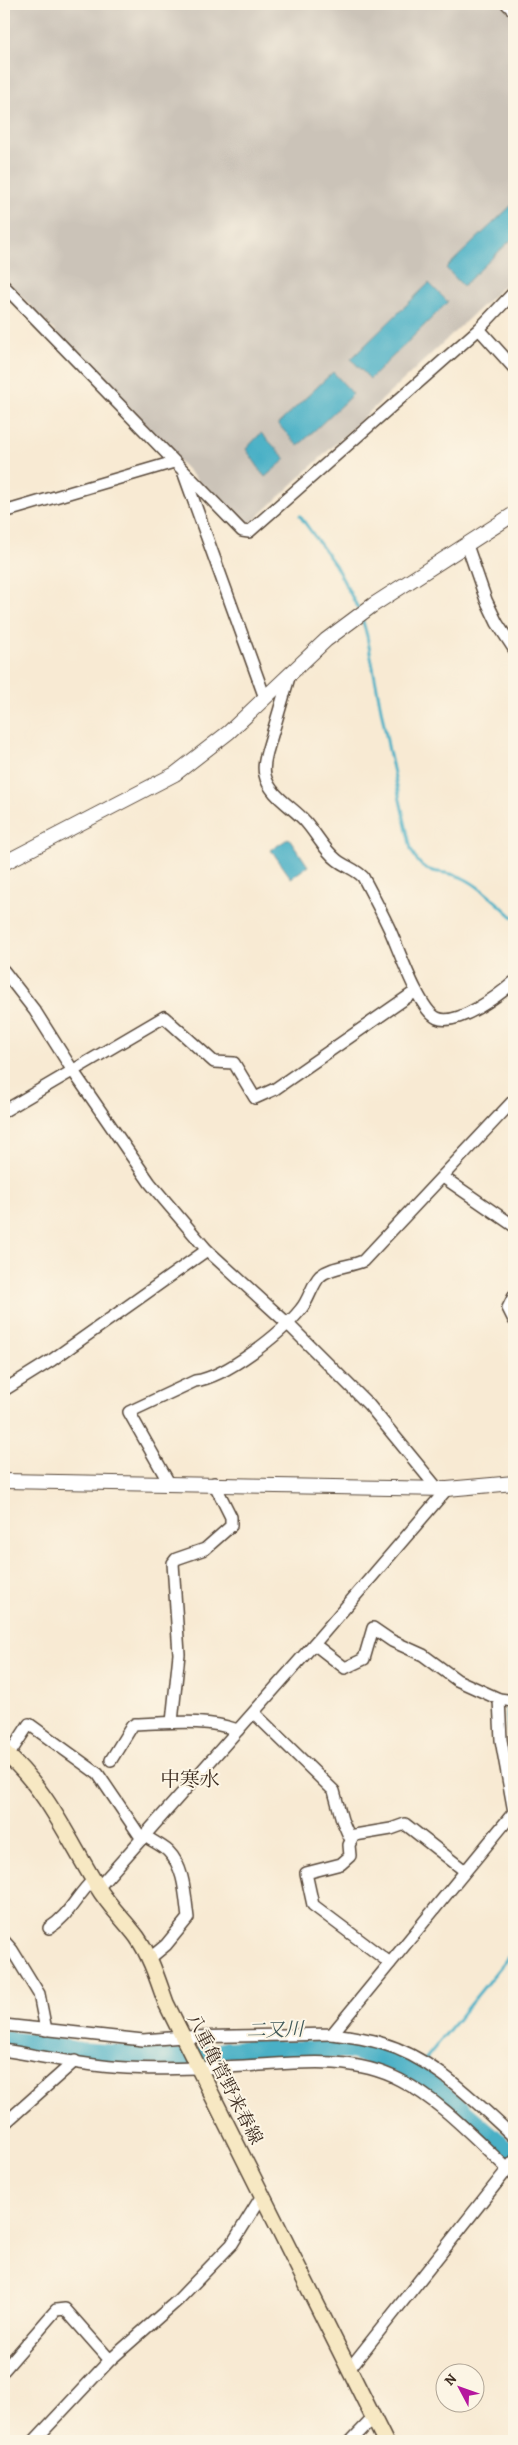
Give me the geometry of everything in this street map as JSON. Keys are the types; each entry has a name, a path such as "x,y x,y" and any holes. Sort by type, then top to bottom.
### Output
{"main road":[{"name":"八重亀菅野来春線","path":"6,1754 36,1785 60,1820 95,1884 138,1939 149,1959 166,2003 385,2441"}],"street":[{"path":"507,4 514,11"},
{"path":"4,286 182,471 242,531 249,532 479,328 514,292"},
{"path":"479,328 514,368"},
{"path":"4,512 174,462"},
{"path":"182,471 265,698"},
{"path":"4,861 175,774 229,732 326,640 361,614 514,514"},
{"path":"467,545 496,623 514,649"},
{"path":"290,674 267,752 264,765 265,776 277,794 305,820 332,855 356,870 363,877 416,991 428,1010 438,1018 450,1019 463,1015 502,993 514,982"},
{"path":"4,971 35,1011 73,1072 150,1183 207,1250 288,1324 369,1405 442,1488"},
{"path":"4,1111 164,1017 214,1062 234,1063 255,1098 275,1089 416,991"},
{"path":"169,1482 129,1412 194,1381 205,1380 234,1366 288,1324 310,1296 319,1277 332,1269 363,1261 514,1100"},
{"path":"443,1177 514,1226"},
{"path":"4,1390 52,1360 207,1250"},
{"path":"514,1296 508,1308 514,1320"},
{"path":"4,1481 169,1482 442,1488 514,1483"},
{"path":"172,1722 179,1654 173,1563 176,1559 205,1549 230,1526 231,1516 214,1484"},
{"path":"49,1928 67,1914 82,1890 95,1884 144,1837 314,1644 442,1488"},
{"path":"314,1644 345,1668 364,1659 373,1628 392,1641 423,1655 457,1680 500,1699 514,1701"},
{"path":"332,2034 514,1812 501,1740 500,1699"},
{"path":"254,1713 334,1791 342,1820 349,1836 353,1837 391,1830 405,1824 464,1871"},
{"path":"111,1760 132,1726 172,1722 206,1722 238,1730"},
{"path":"6,1754 28,1724 98,1774 144,1837 168,1851 173,1858 182,1876 188,1918 166,1945 149,1959"},
{"path":"353,1837 349,1845 350,1856 341,1864 306,1873 313,1906 390,1963"},
{"path":"4,1941 39,1994 46,2030"},
{"path":"4,2025 143,2040 183,2037 332,2034 381,2043 418,2059 442,2073 514,2137"},
{"path":"4,2050 127,2068 198,2068 322,2062 345,2063 400,2080 434,2102 511,2165 350,2368"},
{"path":"4,2124 74,2061"},
{"path":"34,2441 110,2360 178,2300 232,2244 263,2194"},
{"path":"4,2370 56,2310 60,2308 66,2309 110,2360"},
{"path":"351,2441 374,2417"}],"shaded area":[{"path":"4,4 504,4 514,15 514,276 248,526 240,525 4,278"}],"water":[{"path":"514,203 514,237 463,286 446,268"},
{"path":"429,283 448,302 370,379 351,359"},
{"path":"333,372 353,394 298,446 278,424"},
{"path":"261,433 286,459 265,477 246,449"},
{"path":"289,838 308,866 291,878 271,850"}],"waterway":[{"path":"300,516 335,565 359,610"},
{"path":"362,618 389,751 411,849 416,859 428,870 456,875 472,883 514,918"},
{"path":"514,1683 510,1692 507,1713 514,1766"},
{"path":"415,2072 514,1950"},
{"name":"二又川","path":"4,2039 80,2051 190,2059 227,2050 351,2050 386,2060 415,2072 438,2089 514,2155"}],"district":[{"name":"中寒水","path":"190,1779"}]}
